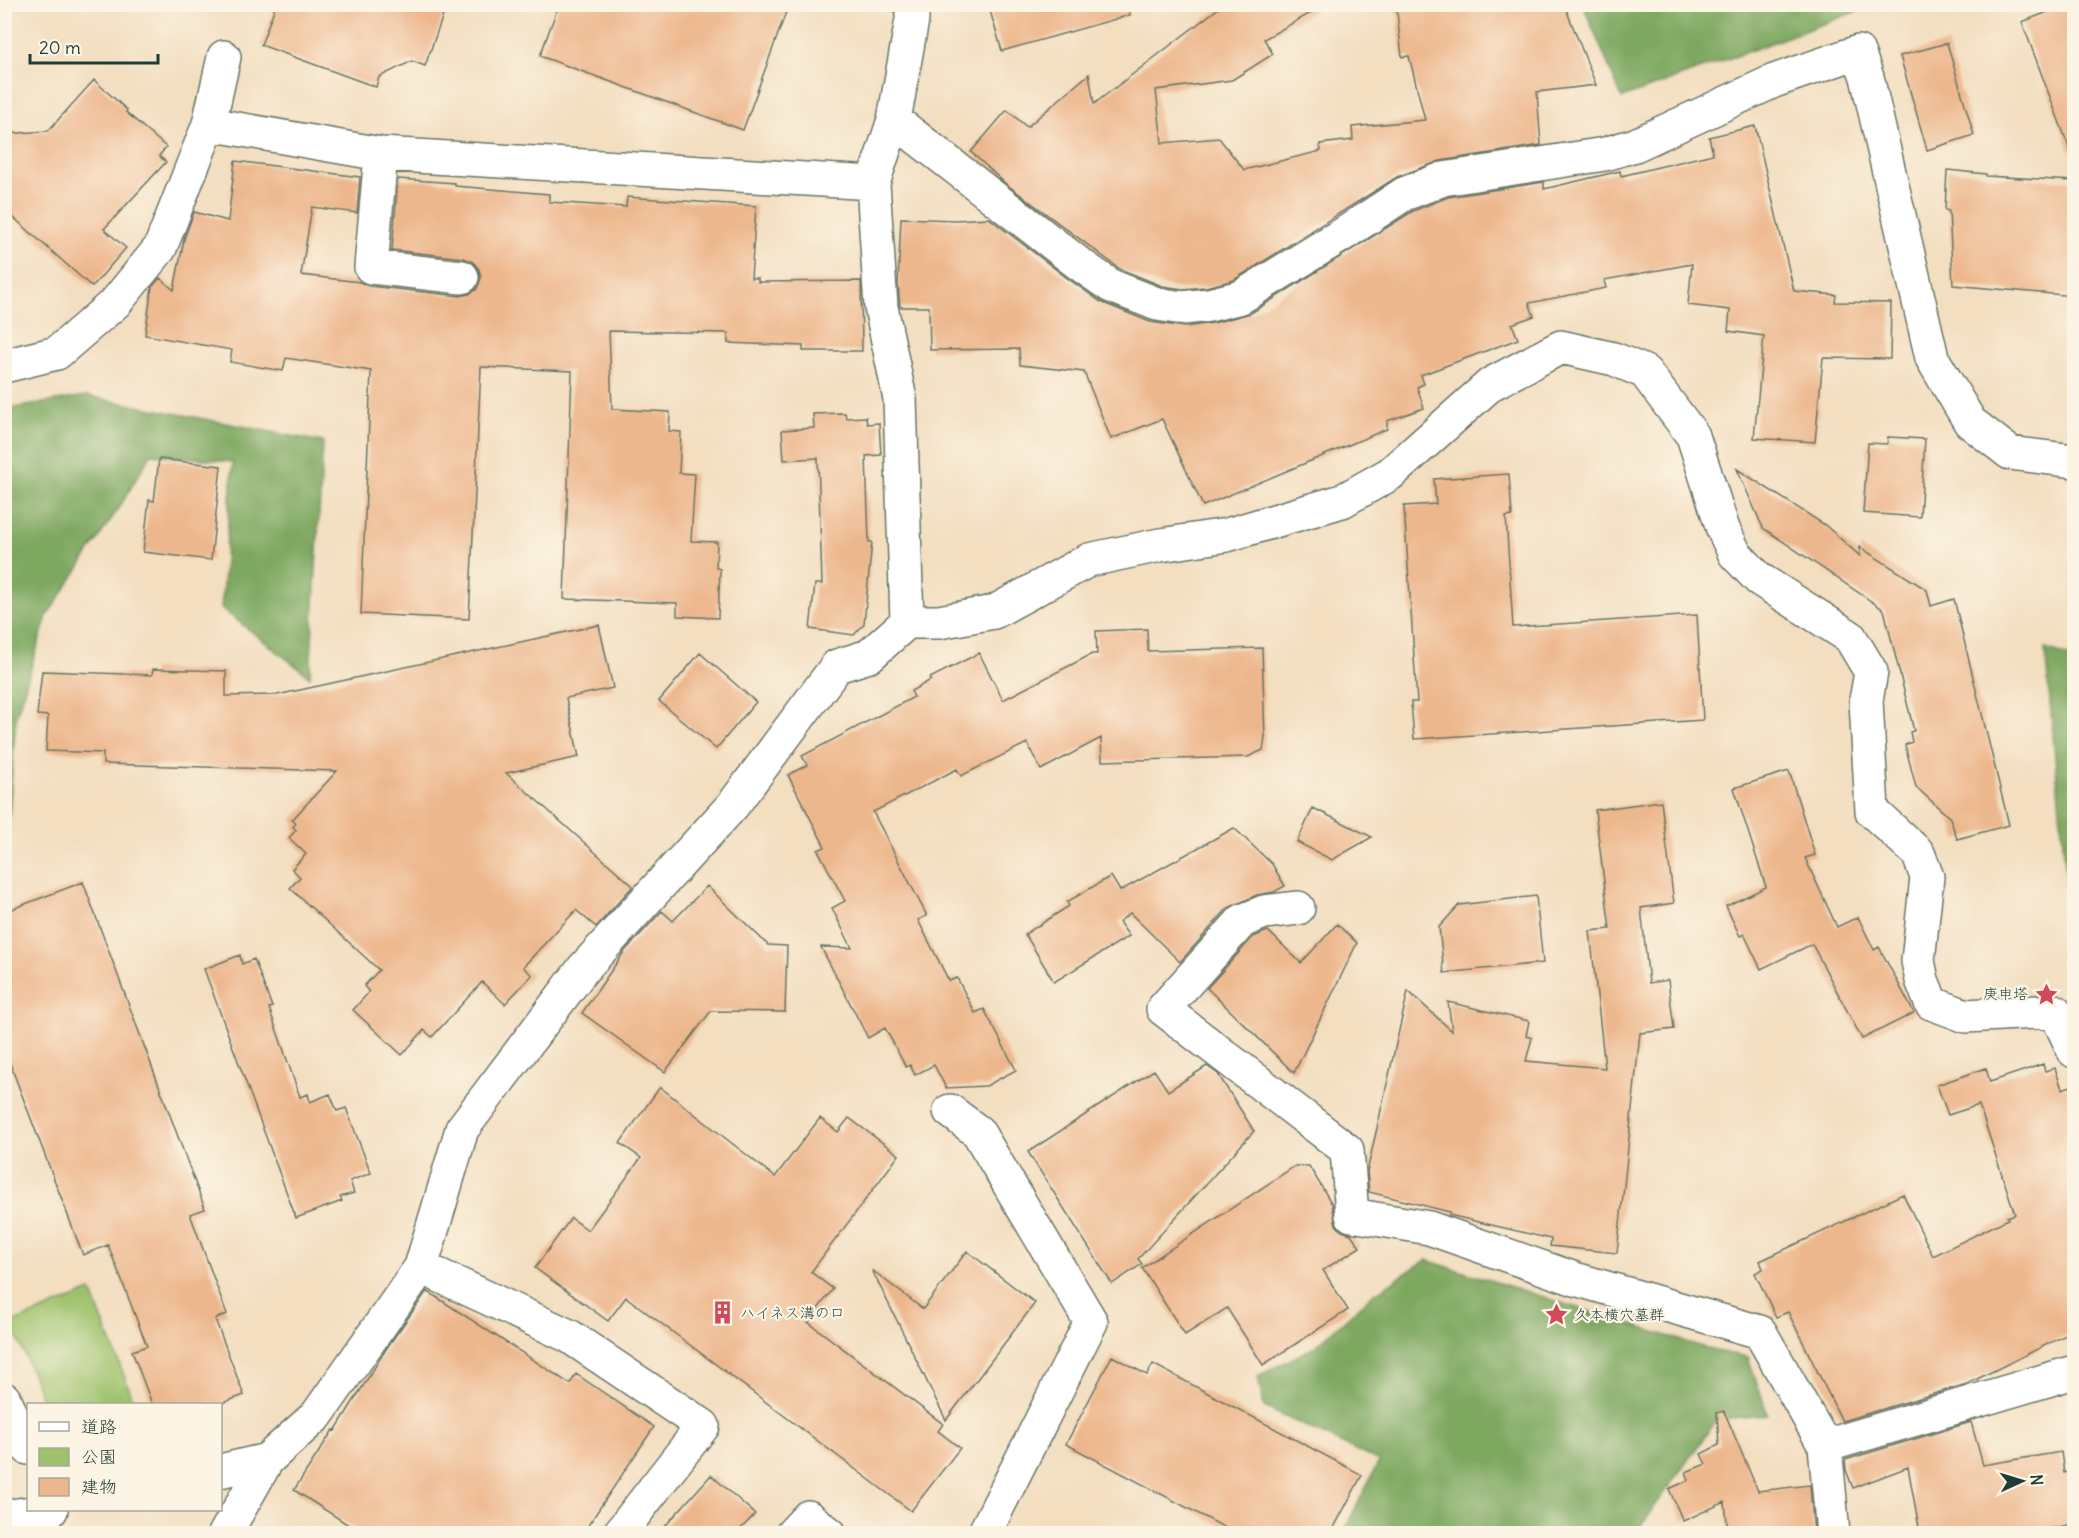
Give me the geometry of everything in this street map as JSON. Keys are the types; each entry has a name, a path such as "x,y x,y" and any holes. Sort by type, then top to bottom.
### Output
{"street":[{"path":"907,622 900,399 881,308 873,183 894,120 912,20 912,4"},
{"path":"894,120 1111,286 1156,304 1183,308 1209,305 1241,297 1404,194 1443,179 1605,154 1635,145 1774,81 1858,52 1867,77 1932,357 1970,422 2010,453 2074,461"},
{"path":"4,366 57,353 116,302 160,248 209,124 224,57"},
{"path":"209,124 381,154 873,183"},
{"path":"381,154 371,267 462,277"},
{"path":"225,1533 267,1460 317,1415 421,1267 462,1129 469,1119 583,969 733,805 837,666 869,656 907,622 939,622 994,612 1089,560 1160,545 1227,535 1342,501 1390,474 1491,384 1561,347 1614,359 1645,372 1693,436 1723,529 1735,554 1759,579 1850,637 1871,672 1866,701 1872,811 1918,853 1928,877 1918,961 1931,1003 1966,1017 2055,1011 2074,1051"},
{"path":"1298,908 1264,912 1242,921 1163,1009 1347,1150 1352,1215 1429,1228 1575,1279 1760,1332 1824,1446 1833,1533"},
{"path":"950,1111 978,1132 1091,1322 984,1533"},
{"path":"421,1267 569,1336 703,1426 619,1533"},
{"path":"1824,1446 2074,1372"},
{"path":"4,1399 27,1446"},
{"path":"222,1471 267,1460"},
{"path":"4,1517 39,1511"},
{"path":"792,1533 808,1517 830,1533"}],"green space":[{"path":"1583,5 1874,5 1622,98"},
{"path":"86,396 323,442 310,677 221,608 233,462 151,454 120,506 47,616 16,717 5,869 4,582 10,557 8,409"},
{"path":"2045,649 2074,658 2074,960"},
{"path":"1426,1260 1715,1351 1748,1357 1768,1415 1717,1419 1636,1533 1343,1533 1379,1461 1264,1407 1258,1376 1315,1347 1372,1295"},
{"path":"91,1291 135,1403 44,1403 12,1323"}],"building":[{"path":"276,4 447,4 425,66 412,61 379,77 376,87 261,45"},
{"path":"559,4 789,4 743,130 540,56"},
{"path":"988,4 1129,4 1130,15 1002,51"},
{"path":"1224,4 1327,4 1264,39 1273,54 1232,80 1156,90 1162,143 1219,138 1244,170 1321,151 1320,144 1353,140 1352,127 1425,120 1409,56 1402,57 1396,4 1487,4 1488,12 1540,4 1564,4 1596,85 1537,92 1541,145 1440,161 1397,177 1234,280 1206,287 1183,289 1162,286 1120,269 1006,184 971,152 1007,110 1027,127 1089,74 1094,104"},
{"path":"2068,4 2074,4 2074,153 2071,153 2022,22"},
{"path":"1947,43 1974,135 1927,150 1900,56"},
{"path":"94,80 166,147 159,156 166,162 104,229 126,248 92,287 4,209 4,134 48,131"},
{"path":"1755,126 1794,291 1836,295 1835,302 1891,303 1890,359 1823,358 1815,442 1754,438 1764,336 1728,331 1730,310 1688,305 1692,264 1604,280 1606,288 1529,303 1534,316 1512,324 1518,339 1421,375 1424,384 1417,387 1424,408 1387,421 1387,429 1203,506 1162,419 1111,439 1084,372 1020,365 1019,349 930,350 929,307 900,307 898,284 901,218 955,220 989,218 1101,302 1150,322 1185,327 1213,323 1251,313 1413,211 1448,197 1544,182 1544,189 1620,171 1621,176 1713,154 1709,137"},
{"path":"235,161 360,177 357,213 312,207 301,275 360,282 369,286 460,296 477,289 481,278 479,269 473,262 464,258 392,250 398,179 549,194 549,202 626,207 627,197 756,206 751,278 758,278 758,282 861,281 862,351 803,351 803,346 728,343 728,333 609,331 612,409 670,412 669,431 681,432 679,473 695,474 691,541 717,542 716,568 720,569 718,618 677,616 677,603 564,599 572,371 481,367 469,619 361,614 371,371 286,358 283,371 230,362 232,350 145,335 152,287 160,278 174,290 184,239 194,212 228,221"},
{"path":"1947,170 1986,174 1986,176 2074,181 2074,296 1953,285 1949,211 1945,210"},
{"path":"845,413 846,418 866,417 867,424 879,423 881,455 866,456 869,542 872,542 864,624 854,635 810,629 815,584 822,584 818,458 784,460 782,430 814,428 813,414"},
{"path":"1888,437 1925,439 1920,517 1863,513 1868,443 1887,444"},
{"path":"159,459 221,466 211,560 143,552 149,500 154,501"},
{"path":"1737,469 1825,525 1860,556 1860,547 1927,590 1931,606 1954,599 2009,825 1957,839 1950,818 1916,787 1905,745 1912,742 1910,732 1914,731 1884,610 1763,528"},
{"path":"1509,474 1512,516 1506,517 1513,627 1697,615 1703,720 1414,739 1411,702 1417,702 1404,506 1436,504 1434,479"},
{"path":"599,625 613,688 566,698 579,757 506,773 633,886 596,927 576,910 523,967 532,975 505,1004 482,982 432,1037 424,1030 402,1055 353,1010 369,992 364,986 379,970 290,888 300,877 292,869 306,854 289,838 296,830 293,827 296,823 292,820 337,771 103,764 103,753 46,751 48,716 37,715 42,671 152,675 153,669 226,671 226,696 277,695"},
{"path":"1147,629 1148,651 1262,648 1265,737 1263,750 1248,757 1102,761 1101,738 1041,770 1027,743 961,776 957,769 873,812 927,916 918,920 949,981 957,978 975,1013 984,1009 1016,1070 986,1086 946,1088 934,1065 915,1075 910,1065 906,1067 885,1028 868,1038 821,947 852,948 832,908 845,901 818,850 825,847 788,775 807,765 802,756 914,697 911,691 931,680 930,678 979,653 1003,700 1092,654 1097,654 1096,631"},
{"path":"700,653 756,702 716,749 659,701"},
{"path":"1789,771 1815,855 1805,858 1837,927 1858,917 1874,950 1879,947 1914,1013 1862,1039 1812,944 1761,969 1744,934 1740,936 1726,906 1766,887 1734,788"},
{"path":"1661,801 1674,903 1641,908 1649,983 1668,980 1674,1029 1640,1033 1617,1253 1550,1246 1551,1239 1449,1215 1450,1212 1369,1192 1367,1172 1408,991 1452,1031 1448,1002 1529,1021 1526,1036 1532,1038 1526,1061 1605,1068 1590,931 1610,929 1595,810"},
{"path":"1313,808 1372,837 1332,860 1297,842"},
{"path":"1234,828 1272,864 1285,886 1228,908 1180,962 1130,913 1119,922 1129,936 1054,982 1025,934 1069,906 1067,902 1111,876 1120,891"},
{"path":"83,882 205,1209 190,1214 227,1314 215,1319 244,1395 222,1403 152,1403 132,1351 147,1346 108,1245 83,1255 4,1048 4,912"},
{"path":"707,886 768,945 787,946 785,1012 711,1011 665,1072 582,1013 624,952 662,911 673,921"},
{"path":"1536,896 1543,963 1444,973 1439,927 1459,905"},
{"path":"1337,924 1357,943 1294,1073 1207,988 1253,937 1268,931 1301,963"},
{"path":"240,955 242,964 254,959 272,1007 269,1008 300,1097 308,1094 310,1102 330,1094 337,1111 346,1108 371,1173 350,1181 354,1193 340,1197 342,1201 296,1218 204,969"},
{"path":"2043,1064 2045,1071 2055,1068 2062,1089 2074,1085 2074,1331 1967,1384 1842,1421 1788,1312 1776,1317 1755,1273 1763,1269 1760,1261 1903,1194 1933,1256 2008,1219 2007,1217 2015,1214 1979,1105 1948,1115 1937,1085 1986,1068 1990,1082"},
{"path":"1207,1066 1218,1074 1254,1131 1138,1259 1142,1264 1112,1284 1028,1152 1154,1070 1168,1091"},
{"name":"ハイネス溝の口","path":"660,1087 775,1177 820,1118 838,1132 849,1118 899,1155 811,1272 833,1289 808,1322 943,1424 938,1431 960,1448 911,1511 626,1297 608,1321 535,1268 571,1218 588,1230 641,1158 620,1143"},
{"path":"1295,1166 1309,1166 1332,1204 1336,1225 1342,1231 1351,1234 1360,1247 1323,1270 1348,1310 1263,1365 1227,1308 1185,1335 1142,1268"},
{"path":"967,1251 1035,1303 946,1420 872,1270 923,1309"},
{"path":"427,1291 570,1384 576,1374 654,1427 583,1533 361,1533 294,1490 333,1430 335,1431 386,1349"},
{"path":"1112,1356 1147,1375 1153,1364 1362,1475 1331,1533 1235,1533 1066,1444"},
{"path":"1724,1411 1758,1491 1810,1485 1814,1533 1728,1533 1725,1502 1683,1521 1669,1489 1689,1480 1686,1472 1706,1464 1701,1454 1719,1445 1717,1413"},
{"path":"1971,1422 1983,1465 2061,1452 2064,1473 2074,1470 2074,1524 2023,1533 1920,1533 1908,1467 1853,1488 1845,1460"},
{"path":"711,1475 755,1514 737,1533 659,1533"}],"place":[{"name":"庚申塔","path":"2046,994"},
{"name":"ハイネス溝の口","path":"722,1313"},
{"name":"久本横穴墓群","path":"1556,1315"}]}
